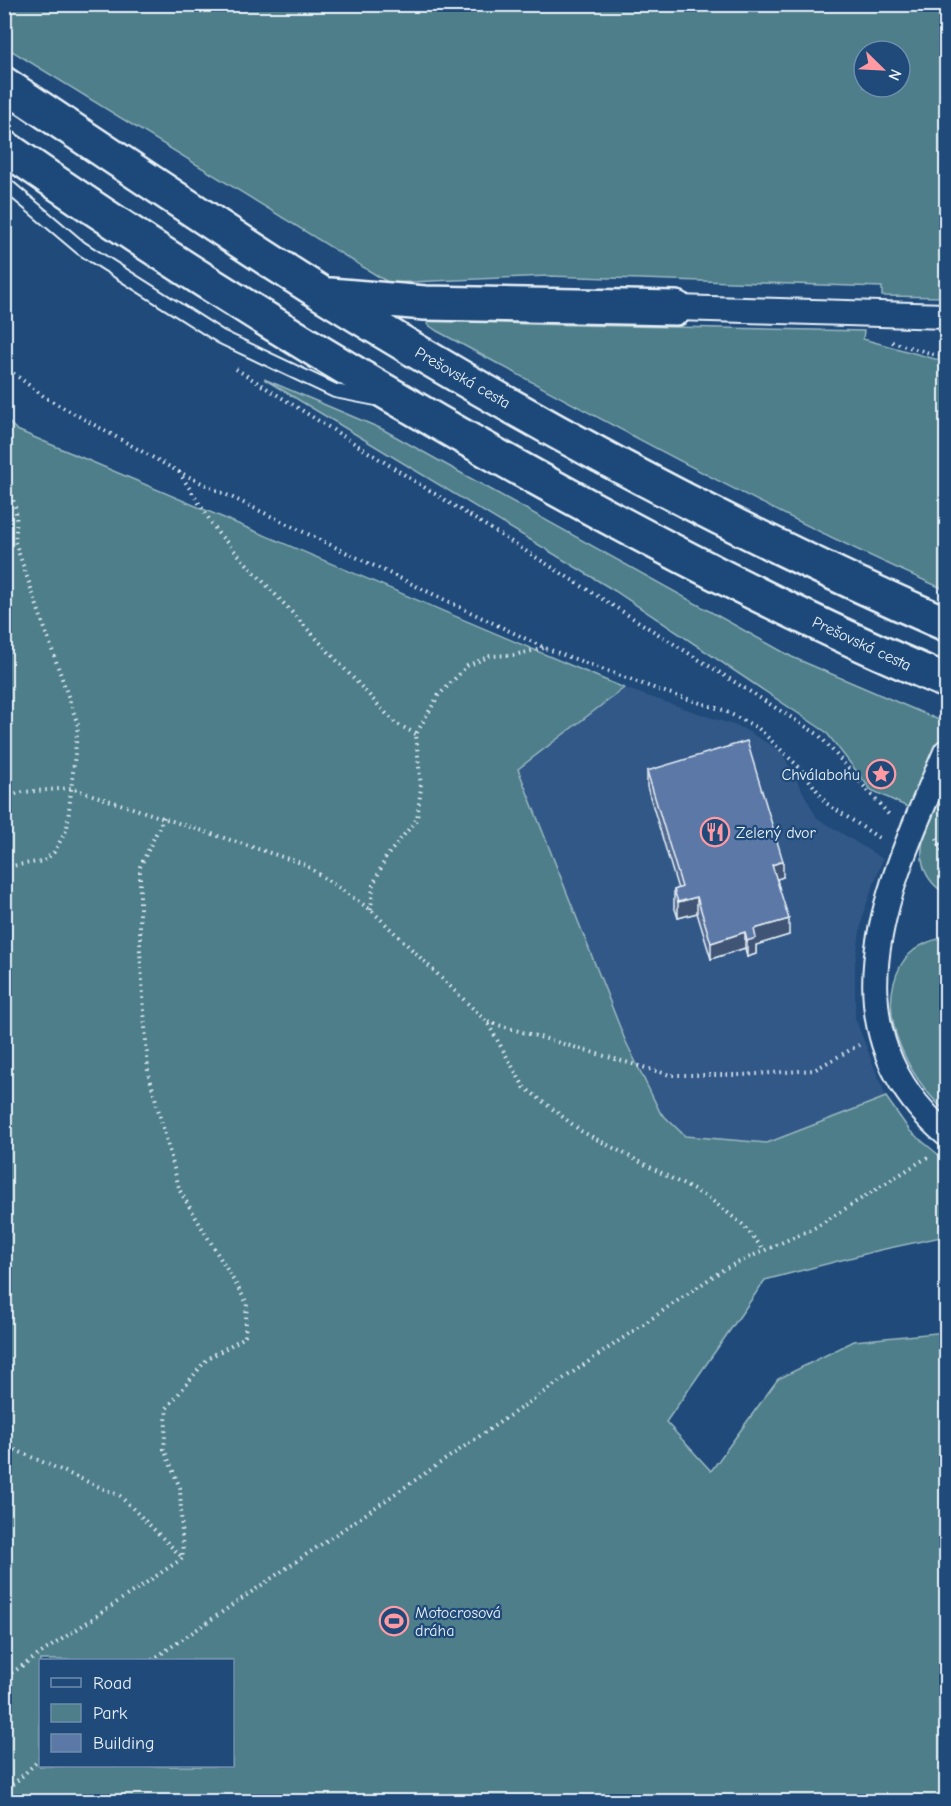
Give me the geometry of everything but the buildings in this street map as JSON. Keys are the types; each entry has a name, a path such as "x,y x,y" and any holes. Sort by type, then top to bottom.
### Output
{"highway":[{"name":"Prešovská cesta","path":"4,84 323,294 422,354 654,484 796,555 939,618"},
{"name":"Prešovská cesta","path":"4,147 240,303 409,406 673,553 786,609 946,681"},
{"path":"323,294 425,303 676,308"}],"street":[{"path":"676,308 911,313 946,316"},
{"path":"911,313 946,330"},
{"path":"941,1143 892,1065 881,1034 874,999 874,969 880,925 904,851 946,752"}],"lane":[{"path":"4,183 81,248 221,337 335,391 409,406"}],"path":[{"path":"4,366 46,398 179,471 544,648 659,690 723,710 758,728 801,770 826,803 873,835 904,851"},
{"path":"233,367 819,735 890,816 915,826 934,829 946,862"},
{"path":"179,471 218,533 395,723 416,734"},
{"path":"4,485 14,498 18,517 15,542 78,725 67,829 54,852 44,861 4,867"},
{"path":"371,910 373,885 386,857 417,819 421,788 416,734 438,696 467,666 490,656 514,656 544,648"},
{"path":"4,797 23,792 71,788 304,864 371,910 487,1022 524,1087 580,1131 709,1198 742,1224 764,1250"},
{"path":"164,817 140,867 140,951 148,1071 180,1191 247,1303 245,1337 207,1359 167,1408 164,1449 180,1488 183,1558"},
{"path":"487,1022 670,1075 742,1075 814,1070 881,1034"},
{"path":"153,1659 724,1269 816,1227 941,1143"},
{"path":"4,1444 120,1496 183,1558"},
{"path":"4,1678 183,1558"},
{"path":"4,1792 39,1760"}],"shaded area":[{"path":"624,688 742,728 781,751 817,818 883,859 863,914 855,963 855,1018 886,1097 767,1143 685,1137 660,1112 625,1040 518,769"}],"green space":[{"path":"4,5 946,5 946,297 882,296 882,287 548,276 389,283 5,46"},
{"path":"428,319 527,324 864,331 863,339 946,362 946,590 881,561 689,466 437,331 427,324"},
{"path":"264,379 382,429 792,657 946,723 946,894 929,878 922,860 923,839 929,817 871,790 826,732 615,591"},
{"path":"5,419 17,430 624,688 518,769 625,1040 660,1112 685,1136 767,1143 886,1097 910,1131 946,1161 946,1236 880,1250 765,1280 666,1422 711,1471 778,1379 854,1341 946,1332 946,1801 5,1801"},
{"path":"946,938 946,1112 932,1098 908,1063 894,1024 891,1004 894,984 901,965 909,954 933,940"}],"place":[{"name":"Chválabohu","path":"881,774"},
{"name":"Zelený dvor","path":"715,832"},
{"name":"Motocrosová dráha","path":"394,1621"}]}
